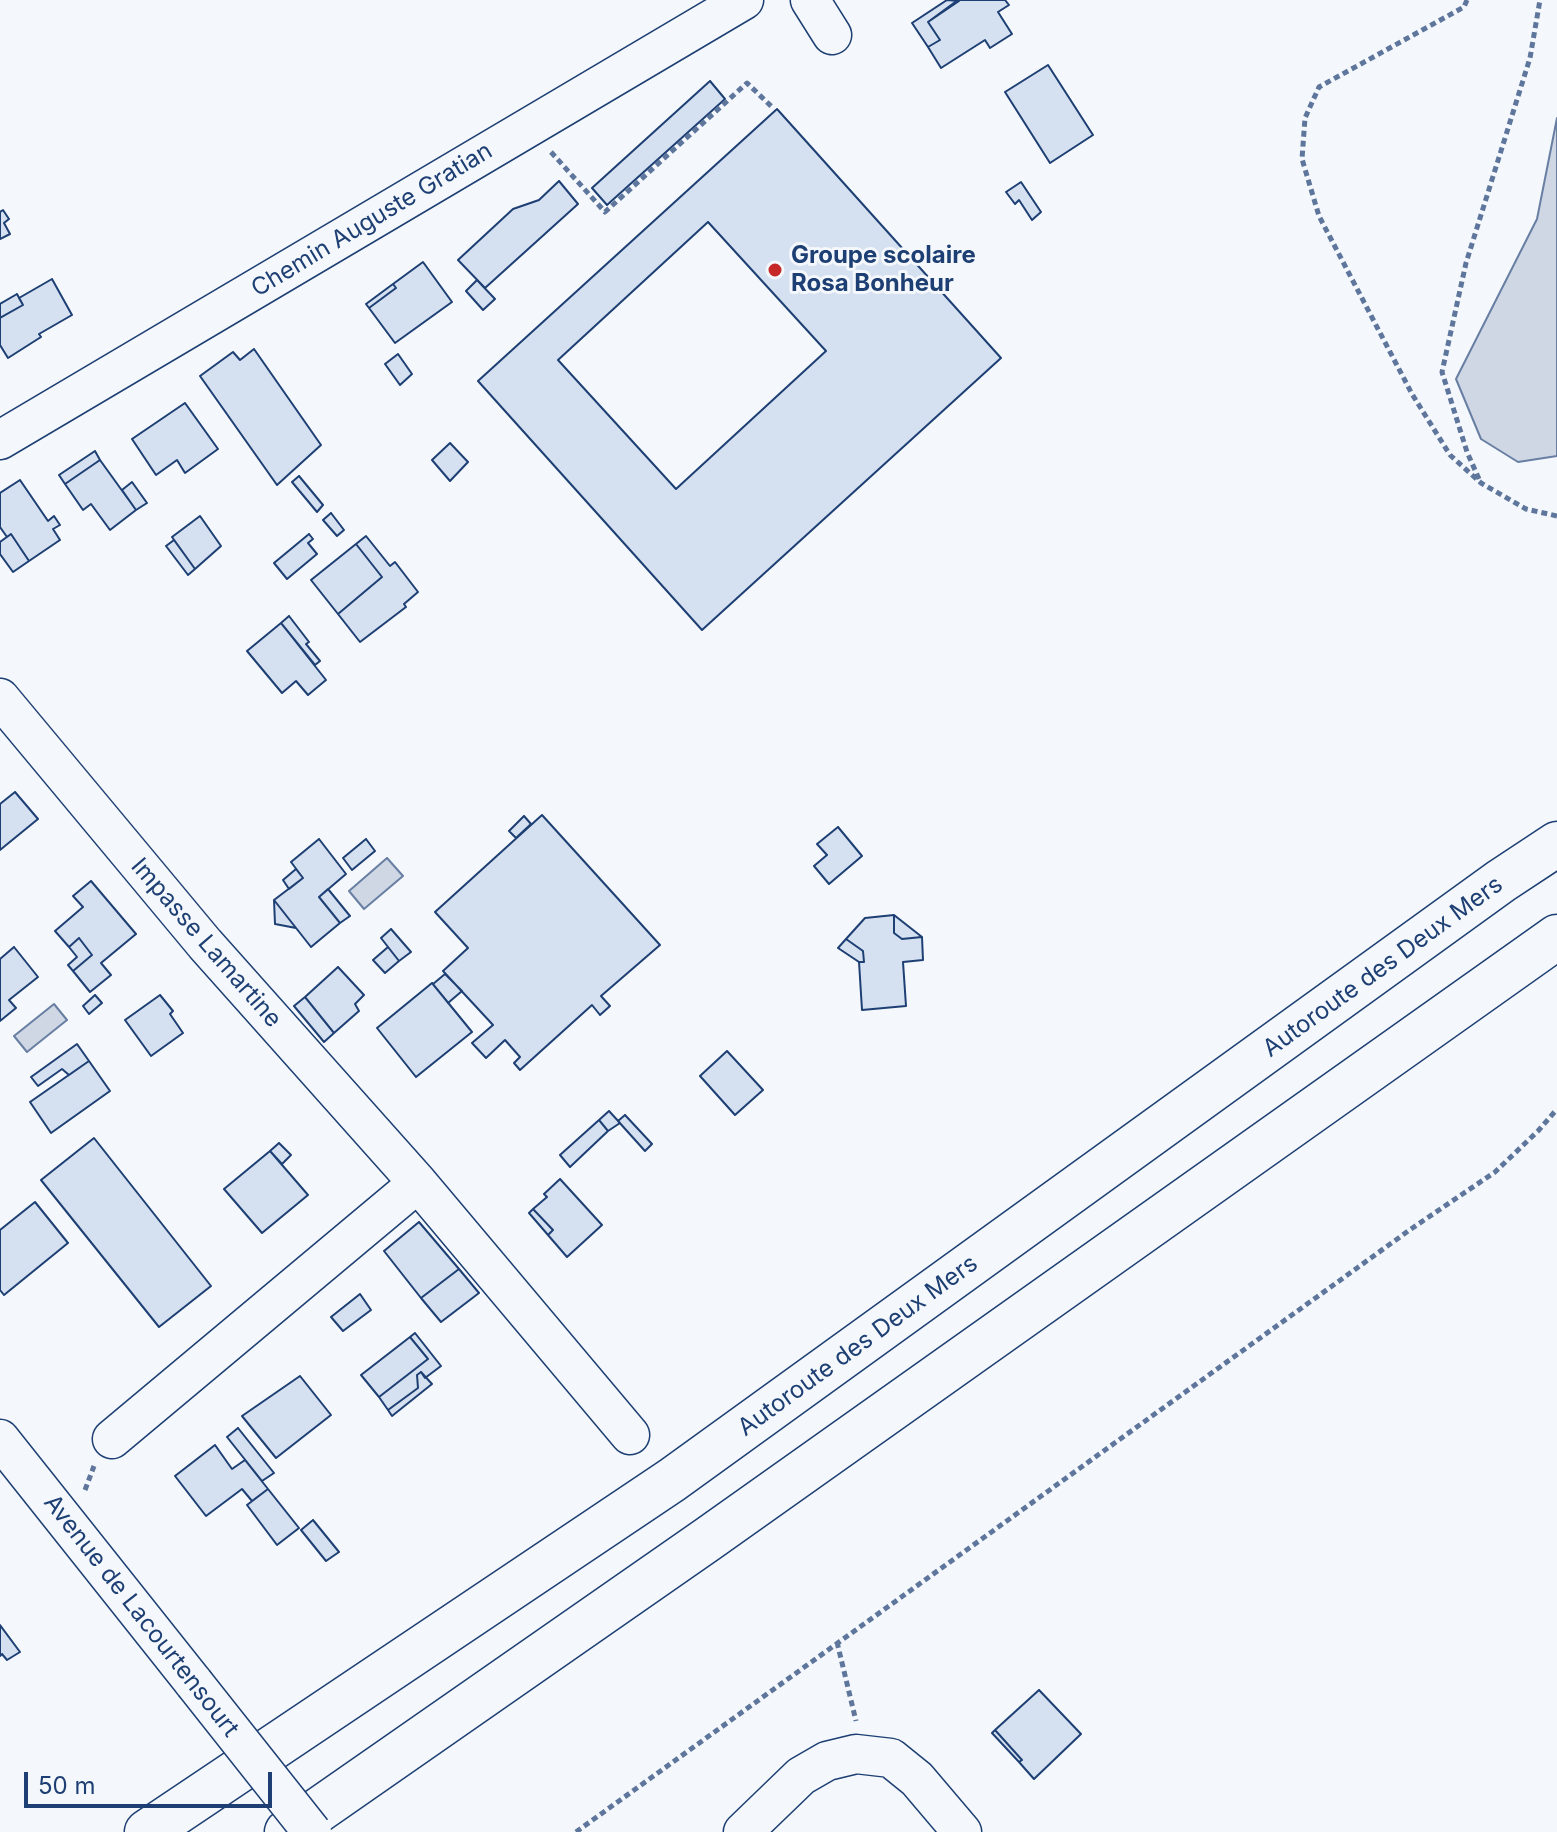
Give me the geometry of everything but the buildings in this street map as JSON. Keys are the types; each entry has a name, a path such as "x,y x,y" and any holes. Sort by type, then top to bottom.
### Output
{"highway":[{"name":"Autoroute des Deux Mers","path":"147,1832 672,1480 1501,881 1557,844"},
{"path":"287,1832 708,1539 1557,937"}],"street":[{"name":"Chemin Auguste Gratian","path":"0,440 744,0"},
{"path":"810,0 832,35"},
{"name":"Impasse Lamartine","path":"4,711 205,944 418,1183 630,1435"},
{"path":"112,1439 418,1183"},
{"name":"Avenue de Lacourtensourt","path":"0,1439 312,1832"},
{"path":"743,1832 801,1776 827,1761 856,1754 891,1758 917,1779 962,1832"}],"path":[{"path":"1467,0 1464,7 1319,87 1305,118 1302,159 1319,216 1412,394 1450,455 1481,483 1526,509 1557,516"},
{"path":"1481,483 1467,452 1442,372 1466,263 1530,58 1540,0"},
{"path":"529,127 605,212 747,83 772,107"},
{"path":"576,1832 1411,1229 1495,1172 1557,1109"},
{"path":"71,1528 98,1455 112,1439"},
{"path":"837,1642 856,1718 856,1754"}],"shaded area":[{"path":"1557,118 1557,456 1518,462 1481,439 1456,379 1537,219"},
{"path":"387,858 403,876 364,909 349,891"},
{"path":"54,1004 67,1020 27,1052 14,1036"}],"place":[{"name":"Groupe scolaire Rosa Bonheur","path":"775,270"}]}
